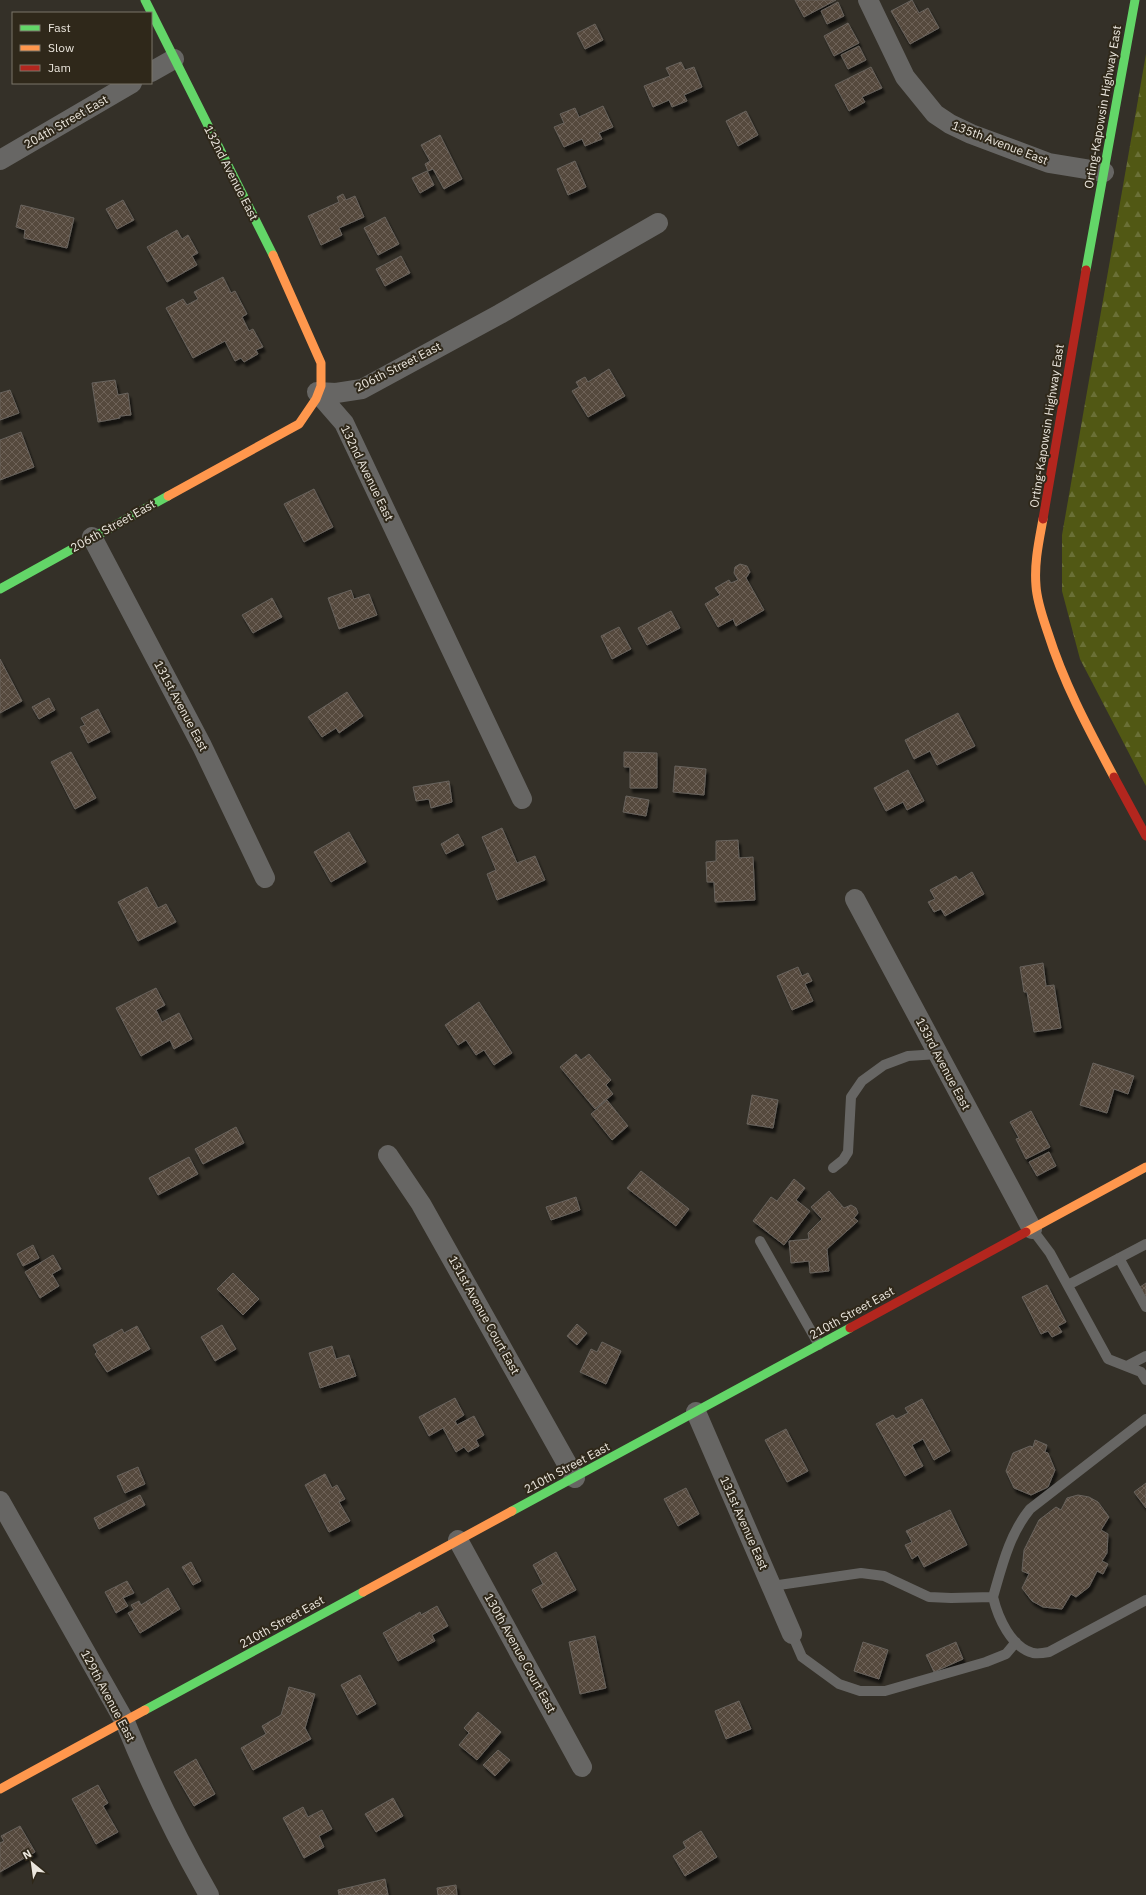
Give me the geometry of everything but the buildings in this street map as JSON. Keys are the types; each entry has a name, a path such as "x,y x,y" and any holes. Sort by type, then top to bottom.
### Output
{"street":[{"name":"132nd Avenue East","path":"145,0 151,12"},
{"name":"135th Avenue East","path":"868,0 905,77 935,114 950,124 971,134 1049,162 1104,172"},
{"name":"Orting-Kapowsin Highway East","path":"1135,0 1065,383 1037,556 1036,586 1042,616 1054,653 1075,704 1146,836"},
{"name":"132nd Avenue East","path":"152,14 284,278 310,336 321,363 321,386 317,392 344,424 522,799"},
{"path":"152,71 174,59"},
{"name":"204th Street East","path":"0,160 130,84"},
{"name":"206th Street East","path":"0,589 92,537 269,442 299,424 316,399 317,392 336,393 362,389 500,314 658,223"},
{"name":"131st Avenue East","path":"92,537 202,746 265,878"},
{"name":"133rd Avenue East","path":"855,899 1032,1228"},
{"name":"131st Avenue Court East","path":"388,1155 437,1231 575,1478"},
{"name":"210th Street East","path":"0,1789 1146,1167"},
{"name":"131st Avenue East","path":"696,1412 792,1634"},
{"name":"129th Avenue East","path":"0,1501 124,1722 140,1761 192,1866 209,1895"},
{"name":"130th Avenue Court East","path":"458,1540 582,1766"}],"lane":[{"path":"833,1168 844,1160 848,1152 851,1097 862,1081 884,1065 908,1056 938,1054"},
{"path":"1032,1228 1050,1253 1108,1359 1141,1372 1146,1380"},
{"path":"760,1241 819,1345"},
{"path":"1068,1285 1146,1244"},
{"path":"1119,1258 1146,1307"},
{"path":"1128,1366 1146,1356"},
{"path":"1146,1419 1030,1509 1021,1520 1012,1537 993,1597 995,1608 1004,1625 1016,1642 1026,1650 1035,1654 1049,1652 1146,1600"},
{"path":"772,1586 860,1573 884,1576 929,1597 993,1597"},
{"path":"792,1634 802,1657 839,1684 860,1691 885,1691 986,1662 1006,1654 1016,1642"}],"green space":[{"path":"1146,54 1146,786 1080,659 1062,591 1062,535"}],"traffic: fast":[{"path":"145,0 151,12"},
{"path":"1086,270 1135,0"},
{"path":"152,14 273,255"},
{"path":"0,589 168,496"},
{"path":"512,1511 850,1328"},
{"path":"145,1710 363,1592"}],"traffic: slow":[{"path":"168,496 299,424 316,399 321,386 321,363 273,255"},
{"path":"1043,519 1037,552 1036,569 1037,592 1040,610 1054,652 1069,689 1114,777"},
{"path":"1026,1232 1146,1167"},
{"path":"363,1592 512,1511"},
{"path":"0,1789 145,1710"}],"traffic: jam":[{"path":"1043,519 1086,270"},
{"path":"1114,777 1146,836"},
{"path":"850,1328 1026,1232"}]}
